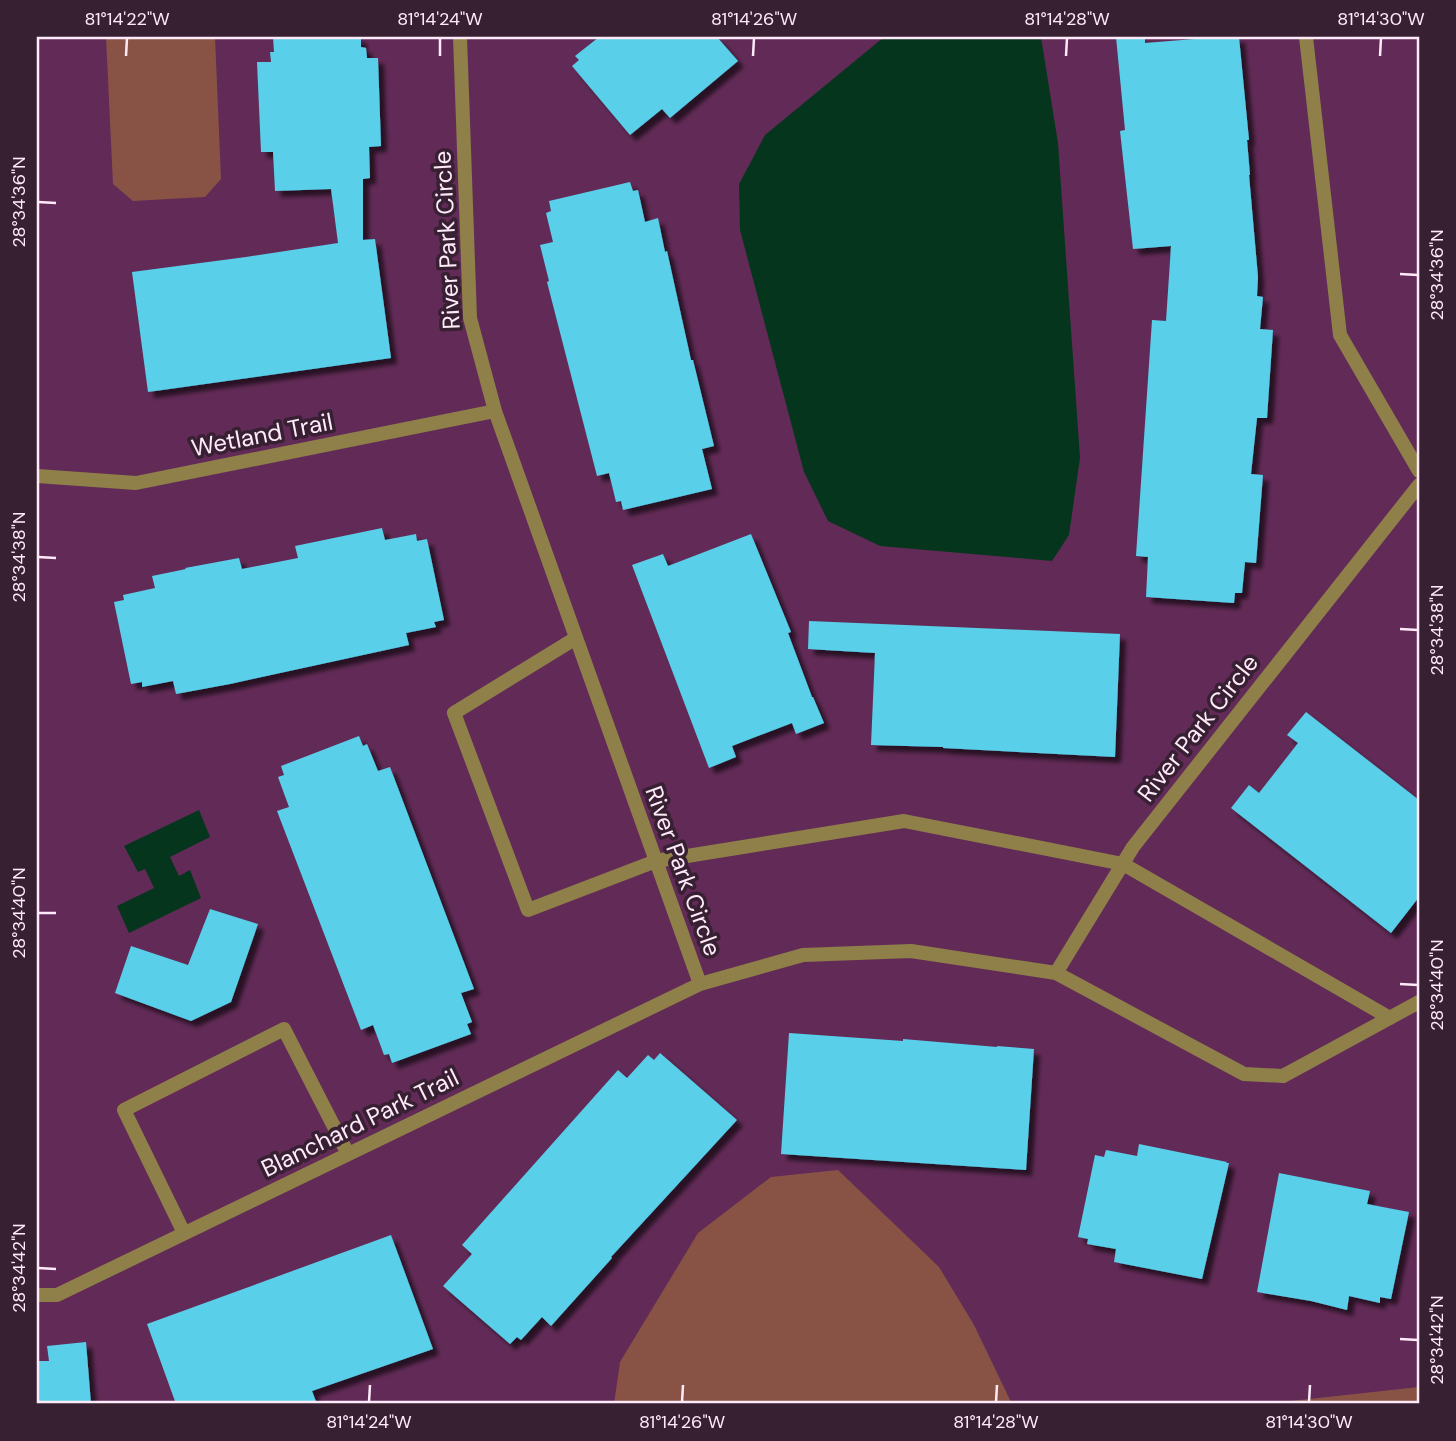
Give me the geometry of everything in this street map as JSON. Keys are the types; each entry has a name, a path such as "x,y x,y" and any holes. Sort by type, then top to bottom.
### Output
{"lane":[{"name":"River Park Circle","path":"460,37 470,318 495,411 700,984 803,955 911,951 1056,973 1133,847 1419,485"},
{"path":"1306,37 1339,335 1419,471"},
{"name":"Wetland Trail","path":"37,476 136,483 495,411"},
{"path":"576,638 454,713 528,909 656,861 904,821 1123,864 1390,1018"},
{"path":"1056,973 1244,1074 1283,1076 1419,1002"},
{"name":"Blanchard Park Trail","path":"37,1295 58,1295 700,984"},
{"path":"184,1234 124,1110 284,1029 348,1154"}],"shaded area":[{"path":"106,37 215,37 221,179 205,197 133,201 113,184"},
{"path":"884,37 1041,37 1058,143 1080,458 1069,535 1052,561 880,546 828,521 804,472 740,230 739,184 765,135"},
{"path":"199,810 210,837 170,857 179,876 190,870 201,898 129,933 117,906 154,888 145,869 138,872 124,846"},
{"path":"838,1170 939,1267 974,1325 1012,1404 614,1404 620,1362 698,1233 771,1177"},
{"path":"1419,1387 1419,1404 1263,1404"}],"building":[{"path":"273,37 361,37 361,47 366,48 367,58 378,58 381,146 369,147 370,178 363,179 363,240 375,239 391,358 148,392 132,272 338,243 331,189 275,191 273,152 261,152 257,62 271,62 270,52 274,52"},
{"path":"599,37 717,37 738,61 670,118 662,109 630,135 572,66 579,60 575,56"},
{"path":"1116,37 1145,37 1145,43 1239,37 1249,140 1257,296 1263,297 1260,329 1273,330 1267,418 1257,418 1251,474 1263,475 1256,563 1245,562 1242,593 1235,593 1234,603 1146,597 1148,557 1136,556 1152,320 1166,321 1171,246 1133,249 1120,131 1125,130"},
{"path":"630,182 633,191 638,190 645,222 658,218 714,446 702,449 712,489 623,510 621,501 616,502 609,473 597,476 540,245 553,242 546,213 551,211 549,201"},
{"path":"382,528 385,540 416,534 417,541 427,539 444,620 434,622 436,627 406,633 409,645 176,694 173,681 142,687 142,682 131,684 114,602 124,600 123,595 155,588 152,576 239,558 242,569 298,558 295,546"},
{"path":"751,534 824,723 796,734 792,723 732,746 736,757 709,768 632,565 663,554 668,566"},
{"path":"809,621 1120,634 1115,757 871,745 875,653 808,649"},
{"path":"1306,712 1419,800 1419,897 1391,933 1231,808 1249,785 1259,793 1298,743 1287,735"},
{"path":"359,736 363,746 367,744 378,771 390,767 474,989 461,993 472,1022 467,1024 471,1034 392,1063 389,1054 384,1055 373,1025 361,1030 277,811 289,807 278,777 284,775 281,766"},
{"path":"210,909 258,924 231,1002 191,1021 115,993 131,946 188,965"},
{"path":"789,1033 1034,1049 1026,1170 781,1154"},
{"path":"660,1053 737,1120 551,1326 542,1317 521,1340 517,1337 510,1344 443,1286 472,1254 462,1245 618,1070 627,1078 648,1055 654,1060"},
{"path":"1139,1144 1229,1163 1202,1279 1114,1262 1116,1249 1087,1244 1088,1239 1078,1237 1095,1155 1104,1157 1106,1150 1137,1156"},
{"path":"1279,1173 1370,1191 1367,1204 1409,1212 1391,1299 1380,1297 1380,1303 1349,1296 1347,1310 1257,1292"},
{"path":"391,1235 433,1349 312,1391 317,1404 176,1404 147,1324"},
{"path":"86,1342 91,1404 37,1404 37,1361 49,1361 47,1346"}]}
